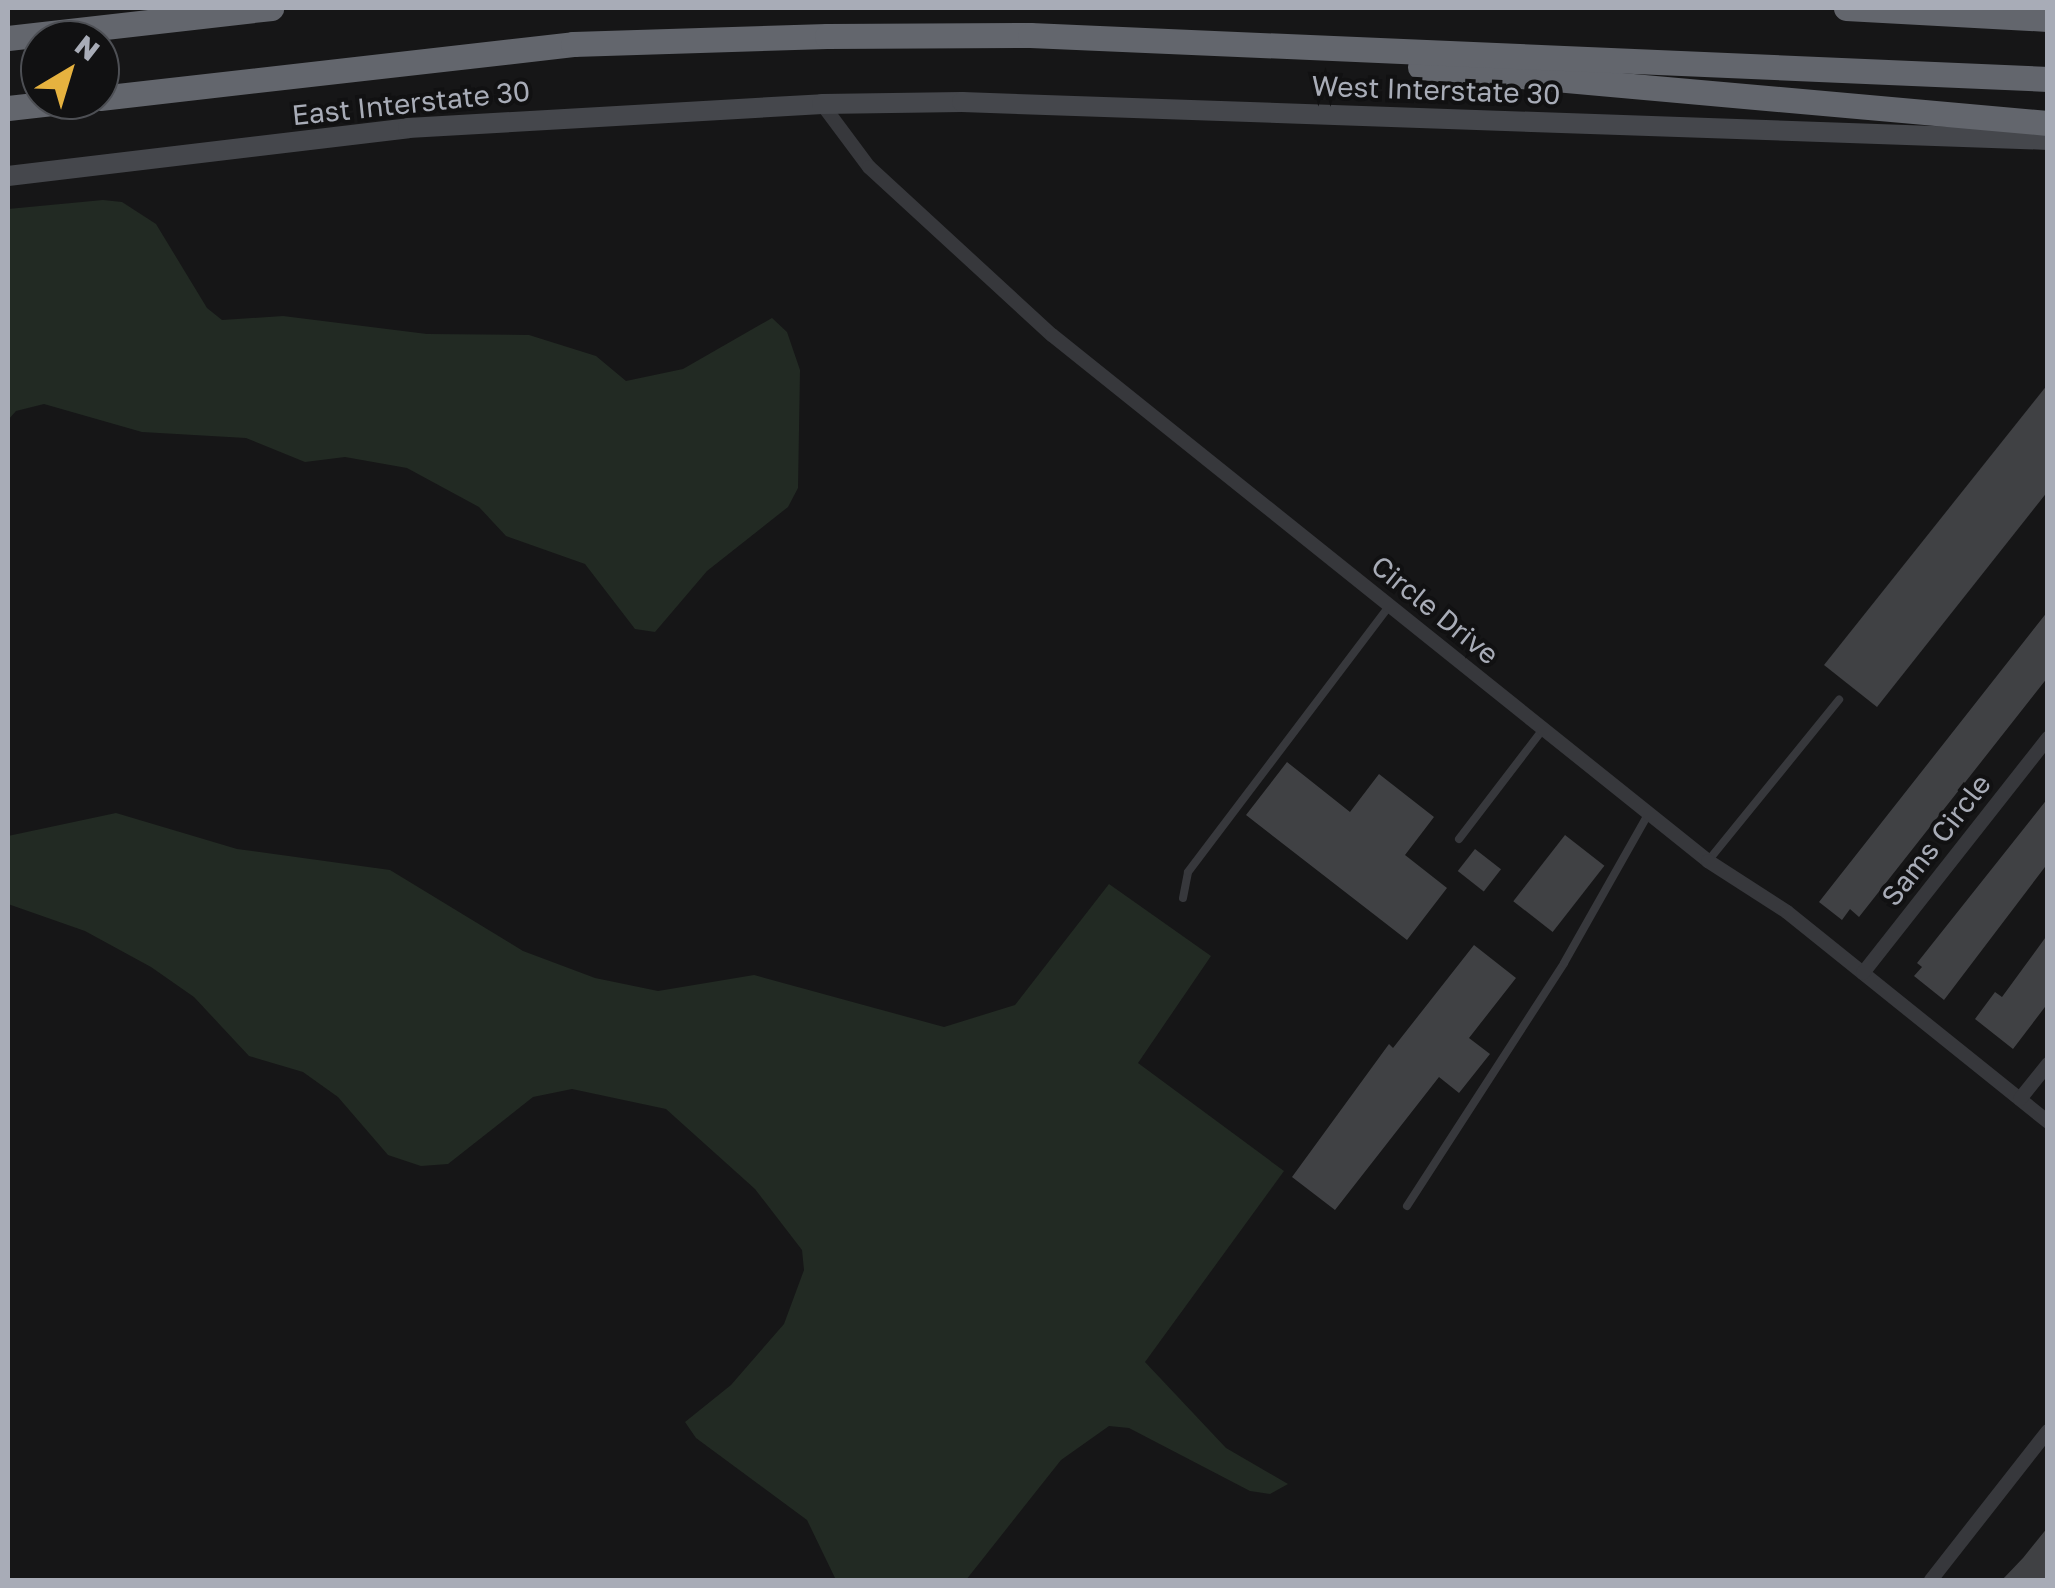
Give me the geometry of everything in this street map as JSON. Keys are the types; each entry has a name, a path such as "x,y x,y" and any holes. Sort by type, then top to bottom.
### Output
{"highway":[{"path":"8,38 271,8"},
{"path":"1846,8 2048,19"},
{"path":"120,96 573,44 1030,35 2048,79"},
{"path":"1201,43 2048,123"}],"main road":[{"name":"West Interstate 30","path":"822,104 982,103 2048,140"},
{"name":"East Interstate 30","path":"8,176 408,128 822,104"}],"street":[{"name":"Circle Drive","path":"822,104 858,154 966,260 1708,861 1787,912 2048,1122"},
{"name":"Sams Circle","path":"1863,972 2048,738"},
{"path":"2020,1099 2048,1064"},
{"path":"1931,1580 2048,1431"}],"lane":[{"path":"1183,898 1188,872 1390,605"},
{"path":"1708,861 1839,700"},
{"path":"1460,839 1543,729"},
{"path":"1408,1206 1564,963 1648,813"}],"shaded area":[{"path":"103,200 122,202 156,224 207,308 222,320 283,316 427,334 529,335 596,356 626,381 683,369 772,318 787,332 800,370 798,488 788,507 707,571 655,632 635,629 585,564 506,536 479,507 407,468 345,457 305,462 246,438 142,432 44,404 16,411 8,420 8,209"},
{"path":"116,813 237,849 390,870 523,951 595,978 658,991 754,975 944,1027 1015,1005 1109,884 1211,956 1138,1063 1284,1171 1145,1362 1226,1448 1288,1484 1270,1494 1250,1491 1129,1428 1109,1426 1061,1460 966,1580 836,1580 807,1520 696,1438 685,1422 731,1385 784,1324 804,1270 802,1250 755,1189 666,1109 572,1089 533,1097 448,1164 421,1166 388,1155 338,1097 303,1072 249,1056 194,997 151,967 85,931 8,904 8,836"}],"building":[{"path":"2048,384 2048,491 1877,707 1824,665"},
{"path":"2048,611 2048,677 1859,917 1850,909 1842,920 1819,902"},
{"path":"1287,762 1350,812 1379,774 1434,817 1405,855 1447,888 1407,940 1246,815"},
{"path":"2048,798 2048,863 1944,1000 1914,976 1922,967 1917,963"},
{"path":"1565,835 1604,866 1553,932 1513,901"},
{"path":"1475,849 1501,869 1484,891 1458,871"},
{"path":"2048,934 2048,1003 2013,1049 1975,1019 1995,992 2002,997"},
{"path":"1474,945 1516,978 1469,1038 1490,1054 1459,1093 1439,1077 1335,1210 1292,1177 1389,1044 1393,1048"},
{"path":"2048,1527 2048,1580 2002,1580 2023,1558"}]}
